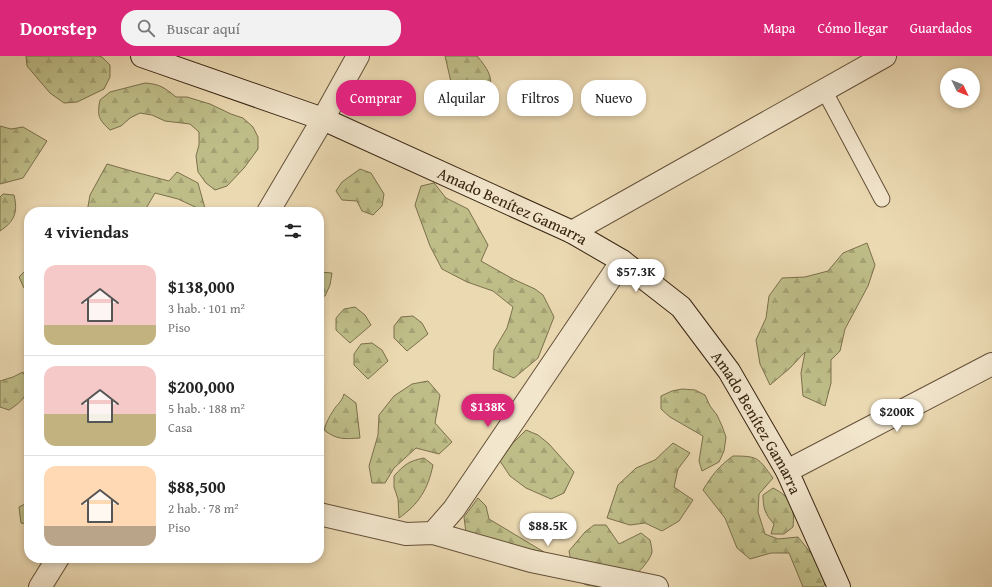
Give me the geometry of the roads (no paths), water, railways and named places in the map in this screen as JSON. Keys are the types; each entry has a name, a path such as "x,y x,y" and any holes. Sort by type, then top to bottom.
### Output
{"street":[{"name":"Amado Benítez Gamarra","path":"142,56 323,119 572,232 622,261 681,307 729,371 787,471 839,587"},
{"path":"271,207 358,56"},
{"path":"572,232 885,56"},
{"path":"433,533 454,509 622,261"},
{"path":"787,471 992,364"},
{"path":"324,515 406,534 433,533 531,561 657,587"},
{"path":"40,587 55,563"}],"lane":[{"path":"824,90 882,199"}]}
